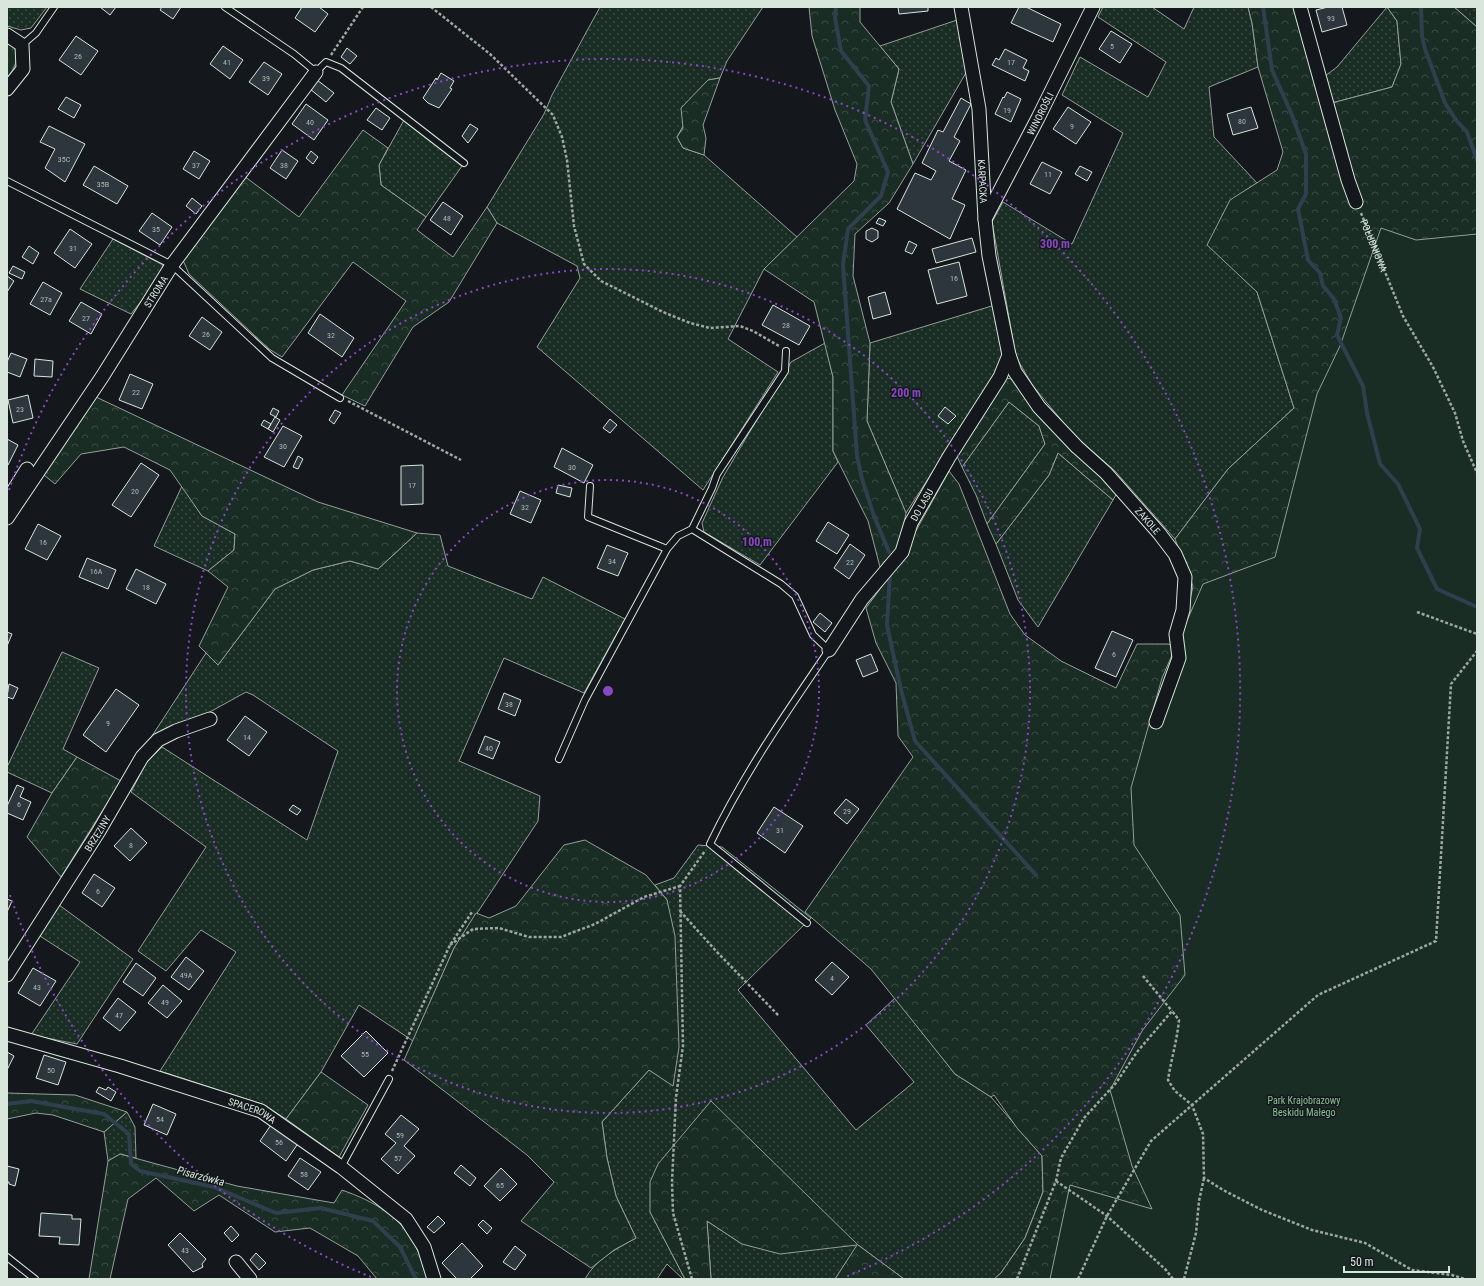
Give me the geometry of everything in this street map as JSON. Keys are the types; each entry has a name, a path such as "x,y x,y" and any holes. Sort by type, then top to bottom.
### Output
{"street":[{"name":"KARPACKA","path":"961,7 979,109 984,219 989,256 1009,355"},
{"name":"WINOROŚLI","path":"984,219 1024,146 1093,7"},
{"path":"1300,7 1348,180 1356,202"},
{"path":"7,35 22,46 23,69 7,89"},
{"name":"STROMA","path":"7,518 102,377 172,265 316,72"},
{"name":"DO LASU","path":"829,650 862,599 902,552 911,522 949,457 1000,377 1009,355"},
{"name":"ZAKOLE","path":"1009,355 1015,372 1039,407 1077,447 1106,473 1159,533 1175,554 1185,577 1183,610 1176,634 1179,658 1156,722"},
{"path":"7,501 27,469"},
{"name":"BRZEZINY","path":"7,974 99,831 142,757 158,740 176,731 210,719"},
{"name":"SPACEROWA","path":"7,1034 120,1066 262,1111 341,1168 406,1219 424,1247 434,1279"},
{"path":"236,1262 250,1279"}],"lane":[{"path":"22,46 36,33 54,7"},
{"path":"225,7 294,54 316,72 326,62 340,68 464,163"},
{"path":"7,181 172,265 272,358 340,398"},
{"path":"559,759 585,700 668,549 678,536 692,529 712,488 717,474 785,371 786,351"},
{"path":"590,486 588,517 668,549"},
{"path":"692,529 781,584 795,596 813,635 829,650 765,745 729,804 710,844 807,923"},
{"path":"341,1168 389,1078"},
{"path":"7,1257 35,1279"}],"path":[{"path":"326,62 363,7"},
{"path":"431,7 490,54 553,115 562,137 567,160 574,226 584,264 601,280 670,315 690,323 710,328 740,326 753,331 786,351"},
{"name":"POŁUDNIOWA","path":"1356,202 1403,316 1432,367 1454,413 1463,442 1477,473"},
{"path":"340,398 461,460"},
{"path":"1417,612 1477,634"},
{"path":"1078,1279 1107,1216 1151,1141 1318,995 1436,941 1452,684 1477,652"},
{"path":"692,1279 673,1213 672,1182 676,1097 683,1046 680,886 710,844"},
{"path":"450,945 473,929 499,928 529,937 561,937 595,924 644,897 680,886"},
{"path":"680,911 716,951 779,1016"},
{"path":"389,1078 450,945 472,912"},
{"path":"1143,976 1179,1020 1168,1080 1175,1091 1192,1105 1203,1134 1204,1178 1196,1233 1184,1279"},
{"path":"1017,1279 1056,1181 1061,1158 1084,1118 1116,1082 1137,1052 1172,1011"},
{"path":"1204,1178 1223,1190 1262,1210 1312,1230 1366,1243 1412,1270 1452,1275 1465,1279"},
{"path":"1056,1181 1107,1216 1166,1270 1173,1279"}],"green space":[{"path":"7,7 47,7 31,28 21,30 7,26"},
{"path":"600,7 763,7 727,61 720,78 708,80 677,137 683,148 704,155 797,237 764,269 728,339 778,372 703,490 537,347 580,278 577,266 497,223 487,207 544,114 552,95"},
{"path":"809,7 860,7 860,22 899,69 891,102 913,164 889,203 855,234 853,276 870,343 867,421 906,513 899,549 880,567 868,521 833,451 833,377 814,302 764,269 854,181 857,164 835,110 812,36"},
{"path":"1103,7 1152,7 1184,29 1194,7 1248,7 1252,23 1258,67 1209,87 1214,137 1257,183 1230,201 1208,245 1257,292 1294,408 1228,469 1175,539 1115,471 1073,434 1033,386 1016,357 992,222 1003,202 1072,244 1123,133 1062,95 1080,57 1148,97 1166,62 1098,17"},
{"path":"1248,7 1293,7 1337,156 1332,103 1392,87 1401,64 1397,21 1387,7 1454,7 1477,27 1477,1279 994,1279 1001,1273 1025,1238 1043,1192 1042,1156 1017,1128 994,1095 991,1097 955,1074 871,969 805,912 913,757 898,736 896,683 876,643 866,608 908,551 912,538 949,471 959,484 1010,614 1025,635 1061,661 1116,688 1137,644 1168,644 1176,646 1187,614 1193,586 1175,539 1228,469 1294,408 1257,292 1207,245 1230,200 1277,170 1283,152 1258,67 1252,23"},
{"path":"1387,7 1397,21 1401,64 1392,87 1332,103 1325,76 1337,67"},
{"path":"1454,7 1477,7 1477,27"},
{"path":"960,19 967,71 913,164 891,102 899,69 880,46"},
{"path":"7,40 15,49 16,59 13,69 7,78"},
{"path":"720,78 703,125 706,138 704,155 683,148 677,137 683,128 681,108 708,80"},
{"path":"404,120 462,166 426,217 381,185 379,165"},
{"path":"363,130 388,148 379,165 381,185 426,217 417,230 453,257 487,207 497,223 449,302 413,327 365,406 342,395 406,301 353,262 282,357 269,349 189,274 182,258 244,176 299,217"},
{"name":"Park Krajobrazowy Beskidu Małego","path":"1381,228 1416,240 1477,234 1477,1279 1050,1279 1070,1185 1152,1209 1132,1166 1110,1090 1142,1031 1185,975 1180,915 1134,845 1131,788 1162,678 1203,584 1275,557 1317,394 1340,346"},
{"path":"113,239 163,265 162,275 131,314 80,289"},
{"path":"995,305 1002,357 992,380 906,513 867,421 870,343"},
{"path":"825,343 833,377 833,451 838,462 760,565 704,532 702,523 723,477 791,362"},
{"path":"1005,378 1013,379 1118,491 1113,500 1058,453 1049,475 996,544 987,524 1045,444 1039,426 1009,402 962,467 956,454"},
{"path":"96,397 318,502 417,533 378,569 350,561 313,570 275,589 218,665 199,646 228,587 208,571 234,550 235,534 202,516 170,470 124,447 81,454 55,484 44,475"},
{"path":"1009,402 1039,426 1045,444 987,524 976,495 962,467"},
{"path":"1058,453 1113,500 1038,627 1018,600 996,544 1049,475"},
{"path":"182,486 202,516 235,534 234,550 208,571 154,546"},
{"path":"417,533 440,535 448,566 532,599 543,577 625,619 584,693 504,658 459,761 540,796 538,821 454,948 413,1041 359,1005 321,1072 286,1119 262,1104 160,1071 236,952 201,930 166,971 138,951 206,847 131,792 146,763 162,747 307,840 338,751 253,695 246,692 208,713 150,739 206,653 218,665 275,589 313,570 350,561 378,569"},
{"path":"62,652 99,668 63,749 77,757 52,793 7,772 7,767"},
{"path":"77,757 121,781 61,877 27,837 52,793"},
{"path":"585,840 646,875 667,900 675,936 679,1047 673,1086 649,1070 602,1122 607,1158 616,1196 636,1238 614,1250 591,1268 521,1221 554,1182 527,1155 404,1060 454,948 476,913 489,918 516,906 564,845"},
{"path":"698,845 722,847 811,918 738,990 856,1130 914,1082 866,1025 895,998 955,1074 991,1097 1042,1156 1043,1192 1025,1238 1001,1273 994,1279 904,1279 858,1245 835,1279 711,1279 707,1221 742,1244 711,1101 650,1212 685,1279 683,1279 667,1264 657,1279 585,1279 601,1260 636,1238 616,1196 607,1158 602,1122 649,1070 673,1085 667,900 655,885 674,878"},
{"path":"59,905 133,959 77,1044 31,1035 80,962 40,936"},
{"path":"321,1072 368,1105 339,1157 286,1119"},
{"path":"7,1093 75,1095 127,1112 104,1132 53,1115 36,1113 7,1119"},
{"path":"711,1101 858,1245 904,1279 835,1279 857,1245 780,1254 742,1244 707,1221 711,1279 685,1279 650,1212 650,1182 658,1164"},
{"path":"127,1112 135,1127 136,1158 120,1154 108,1161 104,1132"},
{"path":"120,1154 237,1186 334,1203 342,1190 353,1194 365,1199 394,1218 410,1236 429,1279 377,1279 358,1256 310,1228 275,1232 219,1195 194,1211 156,1178 128,1199 110,1279 89,1279 108,1161"}],"building":[{"path":"100,7 116,7 110,15"},
{"path":"162,7 181,7 173,19 160,10"},
{"path":"302,7 319,7 328,14 315,32 295,18"},
{"path":"898,7 928,7 928,11 899,14"},
{"path":"1019,7 1026,7 1061,24 1053,42 1011,23"},
{"path":"1328,7 1342,7 1347,25 1322,32 1316,10"},
{"path":"1111,31 1132,44 1120,63 1099,49"},
{"path":"76,36 98,51 81,75 59,60"},
{"path":"223,46 243,60 230,79 210,64"},
{"path":"347,48 357,56 350,64 341,57"},
{"path":"1005,49 1027,60 1023,68 1029,71 1025,81 992,65 996,58 999,60"},
{"path":"264,62 282,74 268,95 249,82"},
{"path":"441,73 454,81 450,88 452,89 439,108 428,103 423,98"},
{"path":"317,80 334,93 326,102 310,89"},
{"path":"1007,92 1021,99 1011,122 995,114"},
{"path":"66,97 81,105 74,118 58,109"},
{"path":"961,98 971,104 954,137 960,141 949,161 966,170 952,199 965,205 950,239 897,209 915,173 931,180 936,171 922,163 938,130 943,132"},
{"path":"306,104 328,120 314,140 292,124"},
{"path":"1068,107 1091,122 1076,144 1053,129"},
{"path":"1251,107 1258,128 1233,135 1227,114"},
{"path":"376,108 390,118 382,130 367,120"},
{"path":"470,124 478,129 468,143 462,136"},
{"path":"49,126 85,144 65,182 45,168 55,149 40,142"},
{"path":"282,150 298,161 286,179 270,168"},
{"path":"194,151 210,161 199,179 183,169"},
{"path":"311,151 318,157 313,164 306,158"},
{"path":"1042,162 1062,172 1050,194 1030,184"},
{"path":"94,166 128,186 117,204 83,185"},
{"path":"1080,166 1092,172 1087,181 1075,174"},
{"path":"192,198 202,206 196,214 186,206"},
{"path":"443,202 463,216 451,235 430,220"},
{"path":"152,213 172,227 160,245 139,231"},
{"path":"879,218 886,221 883,226 876,223"},
{"path":"872,228 878,231 878,238 872,242 866,239 866,231"},
{"path":"70,229 92,244 75,268 54,253"},
{"path":"972,238 976,252 936,263 932,249"},
{"path":"909,241 917,245 912,254 905,251"},
{"path":"29,246 39,253 33,264 22,257"},
{"path":"959,262 967,296 937,304 928,270"},
{"path":"13,266 25,272 22,279 9,273"},
{"path":"7,276 14,281 7,292"},
{"path":"43,282 62,293 50,315 30,304"},
{"path":"885,292 891,314 873,319 868,297"},
{"path":"81,302 102,314 91,334 69,321"},
{"path":"773,305 810,326 799,345 762,325"},
{"path":"320,314 354,338 342,357 308,333"},
{"path":"202,317 222,332 210,350 189,336"},
{"path":"11,353 27,359 20,377 7,372 7,362"},
{"path":"35,359 53,361 52,377 34,376"},
{"path":"130,374 153,384 142,409 119,400"},
{"path":"28,395 33,418 13,423 8,400"},
{"path":"945,407 956,416 948,424 938,416"},
{"path":"273,408 279,411 276,417 270,414"},
{"path":"335,410 341,413 334,424 329,420"},
{"path":"275,417 280,420 273,432 268,429"},
{"path":"610,419 617,425 610,433 603,428"},
{"path":"264,420 271,424 268,429 261,425"},
{"path":"283,426 302,436 284,467 264,457"},
{"path":"7,439 18,445 8,465 7,464"},
{"path":"562,448 593,465 584,483 554,467"},
{"path":"298,456 303,459 298,469 293,467"},
{"path":"141,463 159,475 131,517 112,505"},
{"path":"423,465 423,504 401,505 401,466"},
{"path":"558,485 572,488 570,497 556,493"},
{"path":"520,491 541,500 531,523 510,514"},
{"path":"828,522 849,535 837,554 816,541"},
{"path":"38,524 61,536 47,560 25,549"},
{"path":"850,544 865,555 849,579 834,568"},
{"path":"607,545 628,553 618,576 597,568"},
{"path":"87,558 116,570 108,589 79,577"},
{"path":"136,569 166,584 156,604 126,589"},
{"path":"820,613 832,623 825,632 813,622"},
{"path":"1112,631 1133,640 1116,677 1095,668"},
{"path":"7,632 12,634 7,646"},
{"path":"871,654 878,671 863,677 856,660"},
{"path":"9,684 18,688 13,699 7,697"},
{"path":"116,689 139,705 106,752 83,735"},
{"path":"504,693 521,700 515,716 498,709"},
{"path":"245,716 267,732 249,756 227,740"},
{"path":"485,736 500,742 493,759 478,753"},
{"path":"17,785 24,788 20,797 31,802 23,820 7,813 7,806"},
{"path":"846,799 859,809 847,824 834,813"},
{"path":"293,805 301,810 297,815 289,810"},
{"path":"774,807 803,826 785,853 757,833"},
{"path":"131,828 147,843 130,861 114,846"},
{"path":"94,874 115,888 102,907 82,893"},
{"path":"7,899 12,901 7,912"},
{"path":"186,957 204,971 189,990 171,977"},
{"path":"832,962 849,977 832,995 815,980"},
{"path":"136,963 156,978 143,996 123,982"},
{"path":"33,968 56,981 40,1006 18,993"},
{"path":"163,985 182,1001 167,1018 148,1003"},
{"path":"118,998 136,1012 120,1031 103,1018"},
{"path":"366,1031 388,1053 364,1077 341,1056"},
{"path":"7,1052 14,1056 7,1070"},
{"path":"44,1055 66,1062 58,1085 36,1078"},
{"path":"99,1087 106,1090 108,1087 116,1092 111,1101 96,1092"},
{"path":"153,1104 176,1114 167,1135 144,1125"},
{"path":"401,1115 419,1129 404,1146 415,1156 398,1174 381,1159 396,1143 385,1134"},
{"path":"273,1122 299,1142 286,1161 260,1141"},
{"path":"300,1158 321,1172 308,1190 288,1176"},
{"path":"461,1165 476,1178 470,1186 454,1173"},
{"path":"7,1166 19,1169 15,1186 7,1182"},
{"path":"501,1168 517,1184 500,1201 484,1186"},
{"path":"41,1213 72,1215 72,1219 81,1219 79,1245 59,1244 60,1237 39,1236"},
{"path":"438,1216 445,1223 434,1233 427,1227"},
{"path":"483,1220 492,1228 487,1234 478,1225"},
{"path":"231,1226 239,1235 232,1242 224,1233"},
{"path":"180,1233 206,1259 202,1264 203,1267 193,1272 168,1245"},
{"path":"462,1243 483,1266 470,1279 457,1279 442,1263"},
{"path":"515,1246 526,1255 515,1270 503,1262"},
{"path":"256,1253 266,1263 259,1270 250,1260"}],"waterway":[{"path":"836,7 835,18 841,51 869,86 865,120 888,172 881,196 848,229 843,265 857,456 862,479 874,516 889,552"},
{"path":"1263,7 1272,70 1292,115 1306,154 1306,194 1298,209 1308,260 1320,273 1323,286 1334,299 1341,318 1337,335 1363,386 1367,413 1380,464 1398,484 1420,529 1417,548 1437,589 1477,607"},
{"path":"1421,7 1422,36 1425,49 1445,103 1456,120 1467,132 1477,160"},
{"path":"890,573 887,625 901,690 915,741 1036,875"},
{"name":"Pisarzówka","path":"7,1104 31,1101 104,1114 129,1134 131,1164 140,1171 214,1187 276,1213 321,1208 373,1221 400,1247 416,1279"}]}
